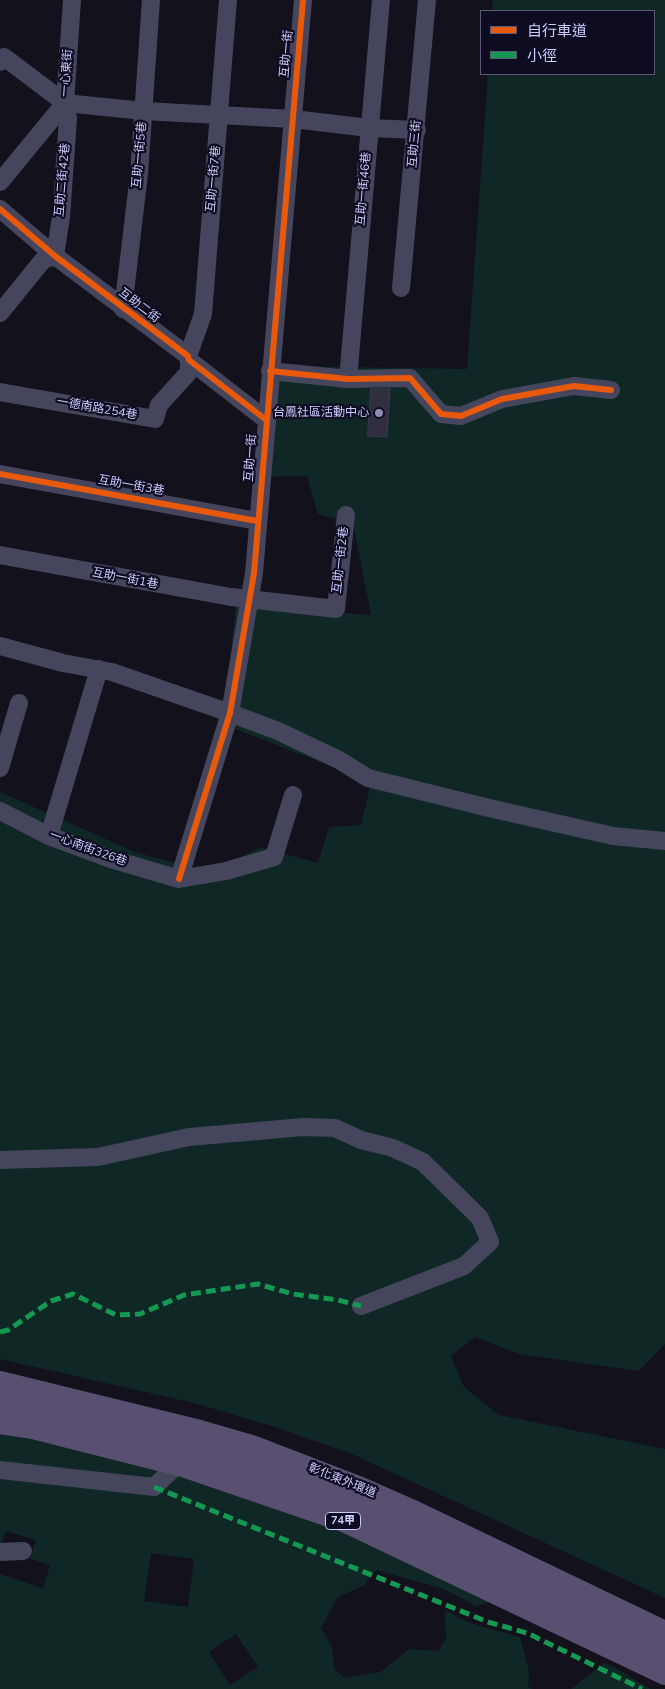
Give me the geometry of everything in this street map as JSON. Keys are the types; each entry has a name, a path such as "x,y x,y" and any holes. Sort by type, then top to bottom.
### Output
{"main road":[{"path":"0,1370 200,1418 311,1452 408,1494 665,1616"},
{"name":"彰化東外環道","path":"0,1382 42,1391 252,1446 362,1488 411,1510 665,1632"},
{"name":"彰化東外環道","path":"0,1402 194,1450 247,1466 352,1503 403,1525 665,1650"},
{"name":"74甲","path":"0,1423 33,1428 177,1465 236,1483 344,1521 665,1674"}],"street":[{"name":"一心東街","path":"0,182 65,103 72,0"},
{"name":"互助一街5巷","path":"123,309 144,111 151,0"},
{"name":"互助一街7巷","path":"188,358 203,314 228,0"},
{"name":"互助一街","path":"179,879 230,713 250,600 303,0"},
{"name":"互助一街46巷","path":"348,379 368,128 381,0"},
{"name":"互助三街","path":"401,288 427,0"},
{"path":"1,56 65,103 144,111 293,119 368,128 416,130"},
{"name":"互助二街42巷","path":"55,256 61,217 68,119 65,103"},
{"name":"互助二街","path":"0,209 55,256 265,419"},
{"path":"0,313 43,260 55,256"},
{"name":"一德南路254巷","path":"0,392 154,419 159,406 189,372 188,358"},
{"path":"270,371 348,379 410,378 441,414 461,416 502,399 574,386 611,390"},
{"name":"互助一街3巷","path":"0,474 257,521"},
{"name":"互助一街2巷","path":"250,600 336,609 346,515"},
{"name":"互助一街1巷","path":"0,555 163,586 250,600"},
{"path":"0,646 63,663 112,672 230,713 278,731 339,760 368,778 613,836 665,841"},
{"path":"49,836 99,669"},
{"path":"0,768 19,703"},
{"path":"179,879 226,871 274,856 293,795"},
{"name":"一心南街326巷","path":"0,811 49,836 111,859 179,879"},
{"path":"0,1160 98,1157 189,1137 303,1127 336,1128 361,1140 393,1148 423,1162 480,1218 490,1242 464,1266 361,1306"},
{"path":"0,1470 154,1487 177,1465"},
{"path":"0,1552 23,1551"}],"green space":[{"path":"493,0 665,0 665,1344 639,1371 519,1354 475,1337 451,1356 464,1387 499,1415 665,1449 665,1598 352,1454 275,1427 194,1403 0,1359 0,792 135,852 210,873 260,847 318,863 329,827 361,825 370,787 343,771 223,724 236,604 371,615 353,523 318,514 307,476 258,477 261,377 283,366 467,369 488,75 655,75 655,10 492,10"},
{"path":"0,1427 291,1502 490,1602 476,1606 444,1589 376,1570 363,1586 338,1597 321,1628 332,1647 334,1668 344,1678 380,1672 409,1649 438,1651 446,1639 445,1610 470,1623 520,1637 529,1671 528,1686 532,1689 0,1689 0,1574 43,1588 50,1565 30,1559 36,1540 6,1531 0,1549","holes":["151,1553 194,1559 188,1607 144,1601","236,1634 258,1667 230,1685 209,1652"]},
{"path":"604,1663 610,1665 651,1689 571,1689"}],"building":[{"name":"台鳳社區活動中心","path":"371,389 390,389 387,437 368,436"}],"marked path":[{"path":"0,1332 8,1330 51,1301 73,1294 116,1315 140,1314 184,1295 258,1284 293,1294 338,1300 361,1306"},
{"path":"154,1487 488,1622 527,1633 642,1689"}],"cycle path":[{"path":"179,879 230,713 254,573 303,0"},
{"path":"0,209 55,256 188,356 189,360 265,419"},
{"path":"270,371 348,379 410,378 441,414 461,416 502,399 574,386 611,390"},
{"path":"0,474 257,521"}],"place":[{"name":"台鳳社區活動中心","path":"379,413"}]}
